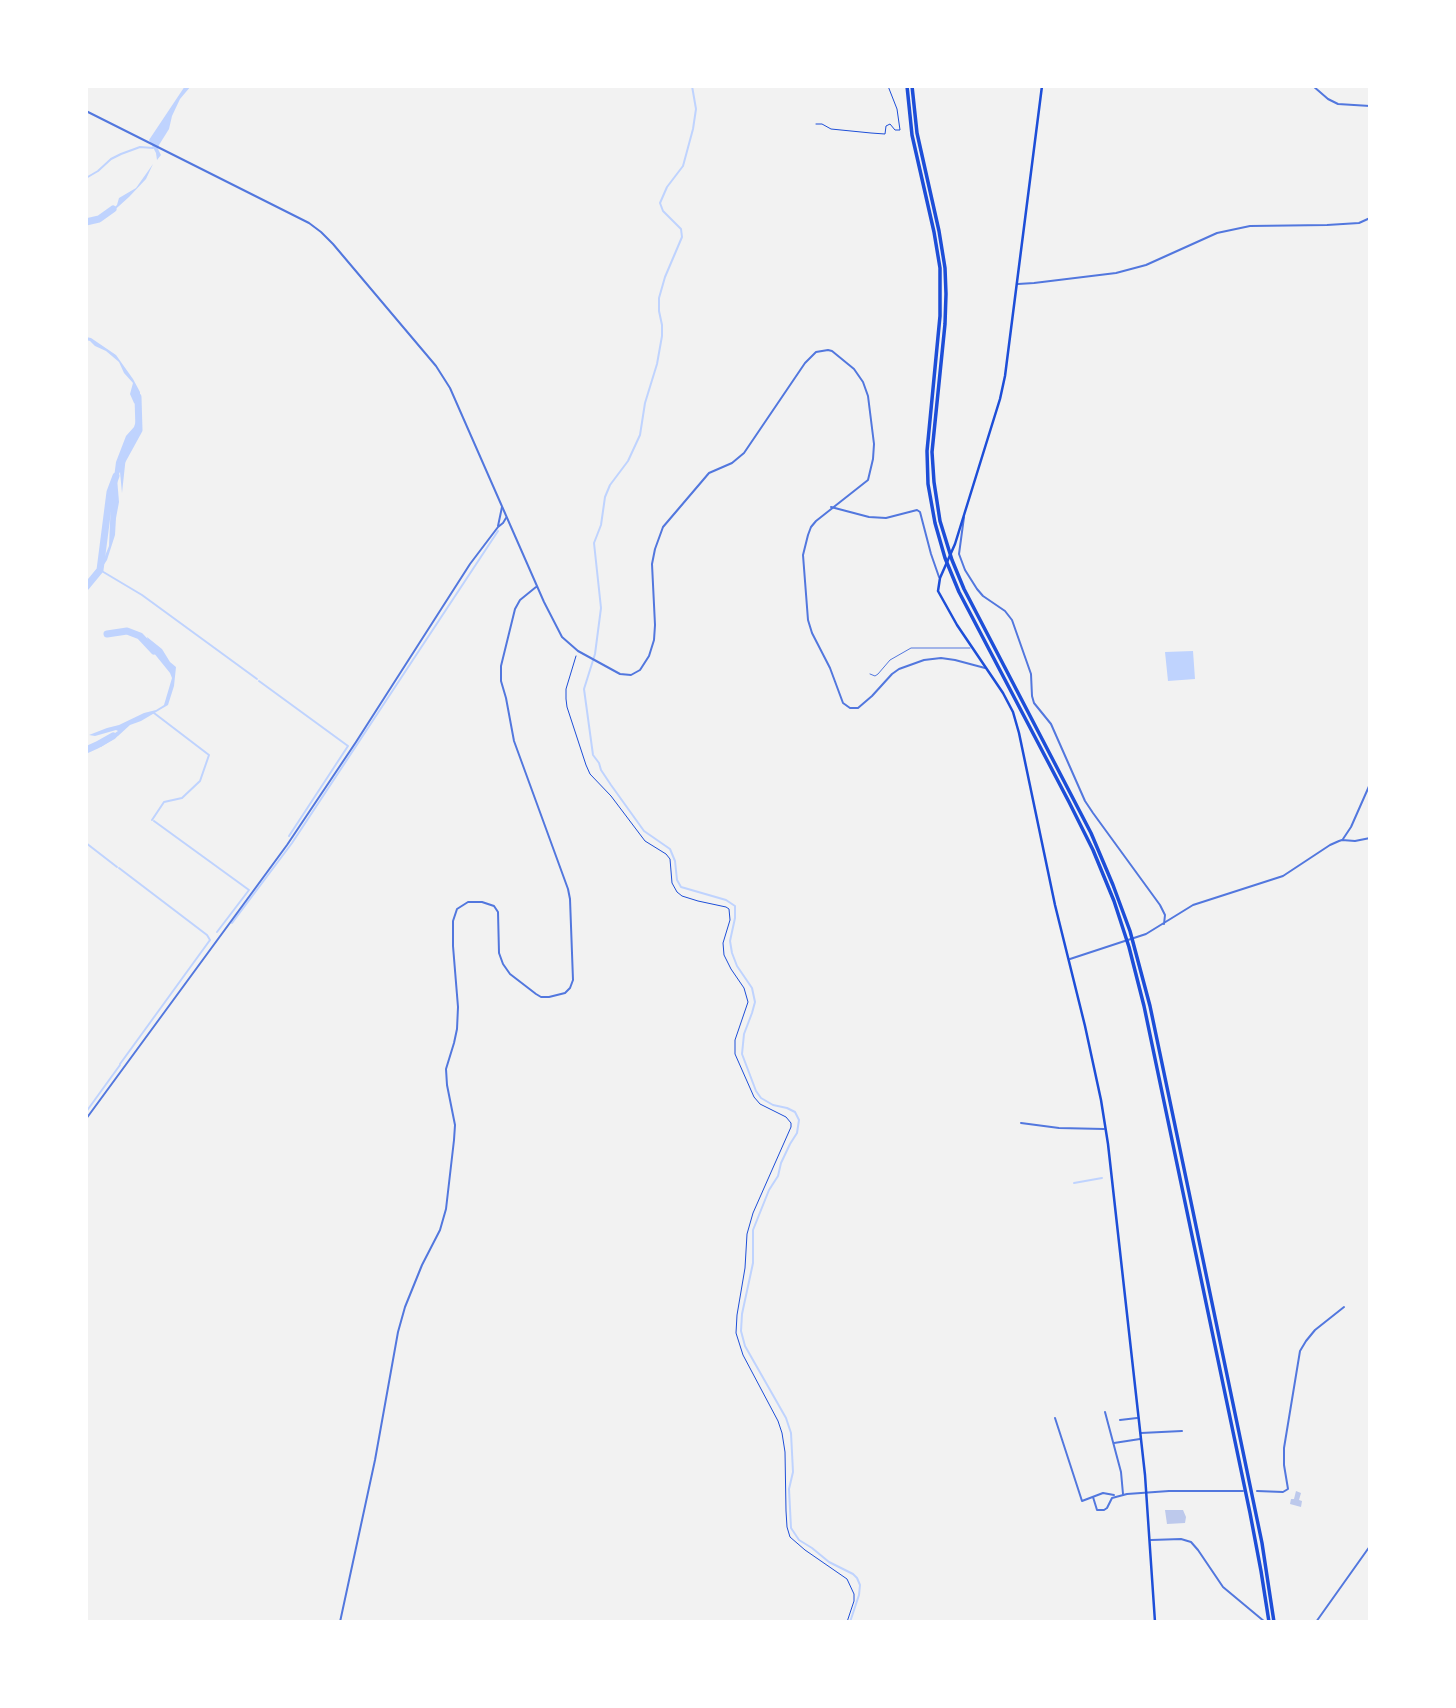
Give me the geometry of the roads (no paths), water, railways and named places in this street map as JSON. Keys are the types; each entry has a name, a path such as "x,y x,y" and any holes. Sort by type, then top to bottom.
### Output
{"highway":[{"path":"909,86 912,135 936,241 940,276 940,316 927,445 928,484 935,523 959,592 1093,850 1129,947 1144,1006 1251,1513 1267,1622"},
{"path":"909,86 945,268 945,324 932,452 940,521 967,595 1094,841 1133,941 1150,1006 1251,1489 1274,1622"}],"main road":[{"path":"1042,86 1000,399 955,544 940,578 938,592 1009,702 1016,722 1055,905 1088,1039 1106,1129 1141,1438 1155,1622"}],"street":[{"path":"1313,86 1338,104 1370,106"},
{"path":"86,111 309,223 332,242 436,366 450,388 562,637 584,655 620,674 636,674 640,670 653,645 656,625 652,564 663,527 709,473 732,463 744,453 805,363 821,350 832,351 854,369 863,382 874,444 868,480 831,507 811,527 804,549 806,606 811,633 830,668 844,706 861,706 900,669 924,660 941,658 986,668"},
{"path":"1017,284 1116,273 1146,265 1217,233 1250,226 1359,223 1370,218"},
{"path":"499,524 502,505"},
{"path":"831,507 869,517 886,518 917,510 920,512 940,578"},
{"path":"964,515 960,554 964,570 976,589 1005,611 1012,620 1031,674 1034,704 1051,724 1085,801 1160,905 1165,915 1164,924"},
{"path":"86,1119 286,845 470,565 503,516 507,516"},
{"path":"499,524 512,528"},
{"path":"340,1622 375,1460 398,1332 405,1307 440,1230 446,1209 454,1140 446,1069 457,1029 453,921 457,909 468,902 482,902 494,906 498,912 499,953 503,964 510,974 536,994 549,997 565,993 573,980 568,890 514,741 501,681 501,666 515,609 520,600 537,586"},
{"path":"1342,840 1352,827 1370,784"},
{"path":"1069,959 1146,934 1193,905 1283,876 1342,840 1370,838"},
{"path":"1021,1123 1059,1128 1106,1129"},
{"path":"1257,1491 1283,1492 1288,1489 1284,1448 1300,1351 1315,1330 1345,1307"},
{"path":"1105,1412 1121,1472 1123,1495"},
{"path":"1055,1418 1082,1501 1103,1493 1117,1496"},
{"path":"1121,1420 1138,1418"},
{"path":"1140,1433 1182,1431"},
{"path":"1113,1443 1141,1438"},
{"path":"1093,1497 1097,1510 1104,1510 1112,1498 1123,1495 1146,1492 1243,1491"},
{"path":"1150,1540 1181,1539 1191,1542 1223,1587 1267,1622"},
{"path":"1316,1622 1370,1546"}],"lane":[{"path":"870,674 875,676 890,660 911,648 972,648"}],"water":[{"path":"185,86 191,86 180,99 172,116 169,129 159,145 161,155 157,160 149,140"},
{"path":"153,164 146,179 109,215 104,216 117,205 119,198 136,188"},
{"path":"86,337 116,355 140,392 138,406 130,394 133,383 119,362 86,340"},
{"path":"136,421 136,430 126,456 122,493 120,472 117,478 119,502 115,535 107,560 92,583 91,576 102,563 109,546 116,462 126,436"},
{"path":"147,637 162,649 176,667 168,705 130,725 101,747 93,748 118,731 89,735 164,705 172,678 149,647"},
{"path":"1193,651 1195,679 1168,681 1165,652"}],"waterway":[{"path":"692,86 696,109 683,166 667,187 660,203 663,211 681,229 682,237 659,298 662,336 640,435 628,461 610,485 594,543 601,608 595,654 584,689 593,755 644,831 670,849 681,887 726,900 735,906 730,941 732,953 737,966 752,988 755,1002 744,1034 742,1054 761,1098 795,1112 799,1120 797,1133 781,1163 778,1176 769,1190 753,1230 753,1263 741,1331 745,1346 786,1418 791,1433 791,1528 799,1540 829,1562 853,1574 860,1585 850,1622"},
{"path":"86,178 121,154 140,147 153,148"},
{"path":"86,222 99,219 113,209"},
{"path":"122,461 139,430 138,397"},
{"path":"86,587 100,570 110,492 116,476"},
{"path":"232,923 292,843 498,531"},
{"path":"100,570 142,595 257,679"},
{"path":"107,634 127,631 140,636 154,651"},
{"path":"259,681 348,746 289,836"},
{"path":"152,820 164,802 182,798 200,781 209,755 154,713"},
{"path":"86,750 113,736"},
{"path":"154,821 249,890 217,932"},
{"path":"86,843 117,867"},
{"path":"119,868 210,940 120,1064"},
{"path":"86,1112 120,1065"},
{"path":"1074,1183 1102,1178"}]}
